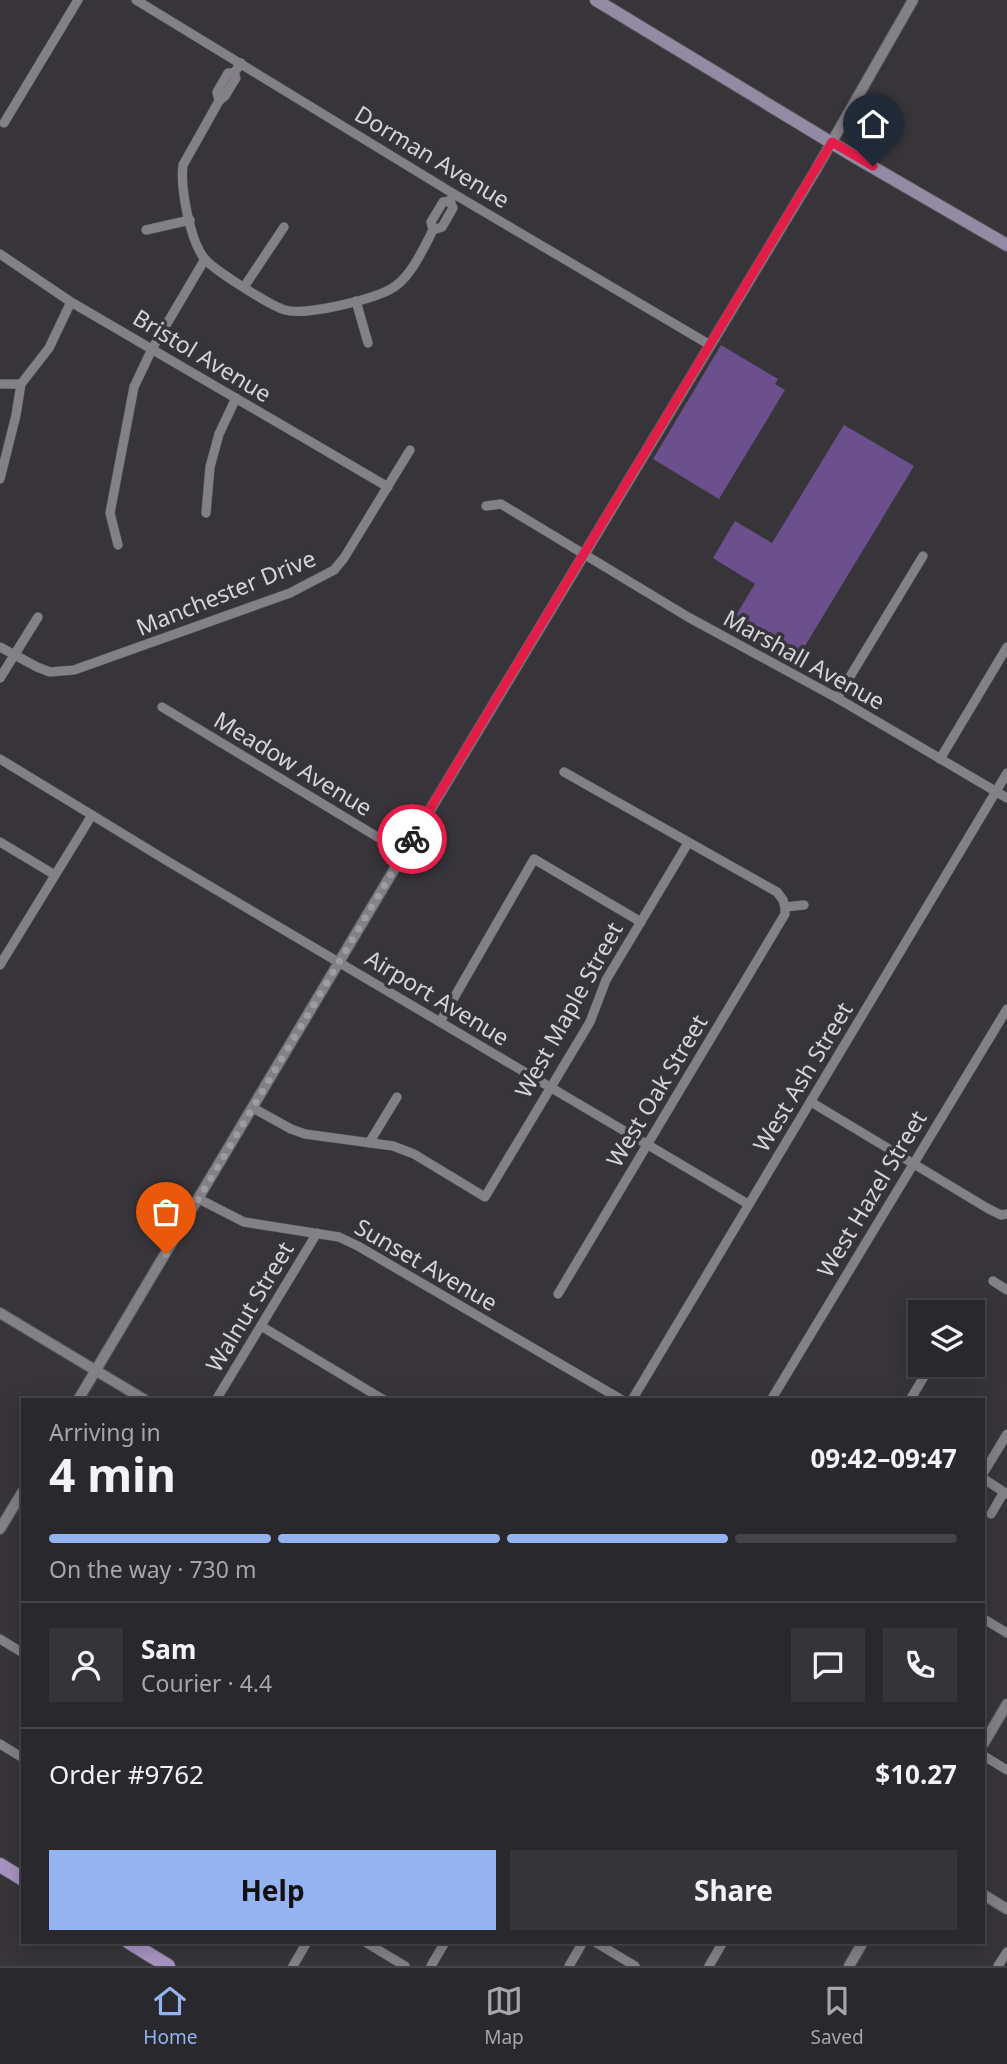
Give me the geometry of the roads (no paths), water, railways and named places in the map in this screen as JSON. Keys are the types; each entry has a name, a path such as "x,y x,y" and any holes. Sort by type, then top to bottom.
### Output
{"main road":[{"path":"596,0 1007,245"},
{"path":"0,1866 21,1873"},
{"path":"132,1944 168,1966"}],"street":[{"path":"4,123 78,0"},
{"name":"Dorman Avenue","path":"136,0 452,197 710,345"},
{"path":"79,1398 832,142 913,0"},
{"path":"241,63 234,74 228,73 217,92 219,101 183,164 183,189 193,233 205,260 218,272 284,310 303,312 356,301 391,290 419,256 433,230 431,222 443,202 452,197"},
{"path":"146,230 190,220"},
{"path":"244,287 284,227"},
{"name":"Bristol Avenue","path":"0,254 71,302 388,487"},
{"path":"118,545 110,513 134,387 152,349 205,260"},
{"path":"356,301 368,343"},
{"path":"0,478 21,384 49,348 71,302"},
{"path":"0,384 21,384"},
{"path":"206,513 210,467 219,434 236,398"},
{"name":"Manchester Drive","path":"0,647 50,672 74,670 290,593 334,570 410,450"},
{"name":"Marshall Avenue","path":"486,506 501,504 688,617 837,698 1007,798"},
{"path":"837,698 923,556"},
{"path":"0,678 38,617"},
{"path":"940,759 1007,647"},
{"name":"Meadow Avenue","path":"162,707 404,853"},
{"name":"Airport Avenue","path":"0,758 748,1204"},
{"path":"564,772 776,892 785,907 804,905"},
{"name":"West Ash Street","path":"633,1398 1007,773"},
{"path":"0,965 92,815"},
{"path":"0,842 55,875"},
{"name":"West Maple Street","path":"369,1143 393,1146 414,1154 485,1196 590,1022 606,980 688,843"},
{"path":"440,1022 534,859 640,922"},
{"name":"West Oak Street","path":"558,1294 785,914 785,907"},
{"name":"West Hazel Street","path":"772,1398 1007,1009"},
{"path":"253,1108 305,1134 369,1143 397,1097"},
{"path":"811,1102 987,1208 1001,1215 1007,1214"},
{"name":"Sunset Avenue","path":"199,1199 244,1222 339,1237 358,1246 619,1398"},
{"name":"Walnut Street","path":"217,1398 317,1233"},
{"path":"993,1281 1007,1290"},
{"path":"0,1313 142,1398"},
{"path":"261,1326 381,1398"},
{"path":"911,1398 924,1377"},
{"path":"985,1470 1007,1434"},
{"path":"985,1480 1006,1493 991,1514"},
{"path":"0,1529 21,1494"},
{"path":"985,1620 1007,1633"},
{"path":"0,1639 21,1652"},
{"path":"985,1741 1007,1704"},
{"path":"0,1744 21,1757"},
{"path":"985,1757 1007,1770"},
{"path":"985,1896 1007,1909"},
{"path":"293,1966 306,1944"},
{"path":"368,1944 405,1966"},
{"path":"431,1966 444,1944"},
{"path":"569,1966 582,1944"},
{"path":"598,1944 635,1966"},
{"path":"709,1966 722,1944"},
{"path":"849,1966 862,1944"},
{"path":"998,1966 1007,1952"}]}
